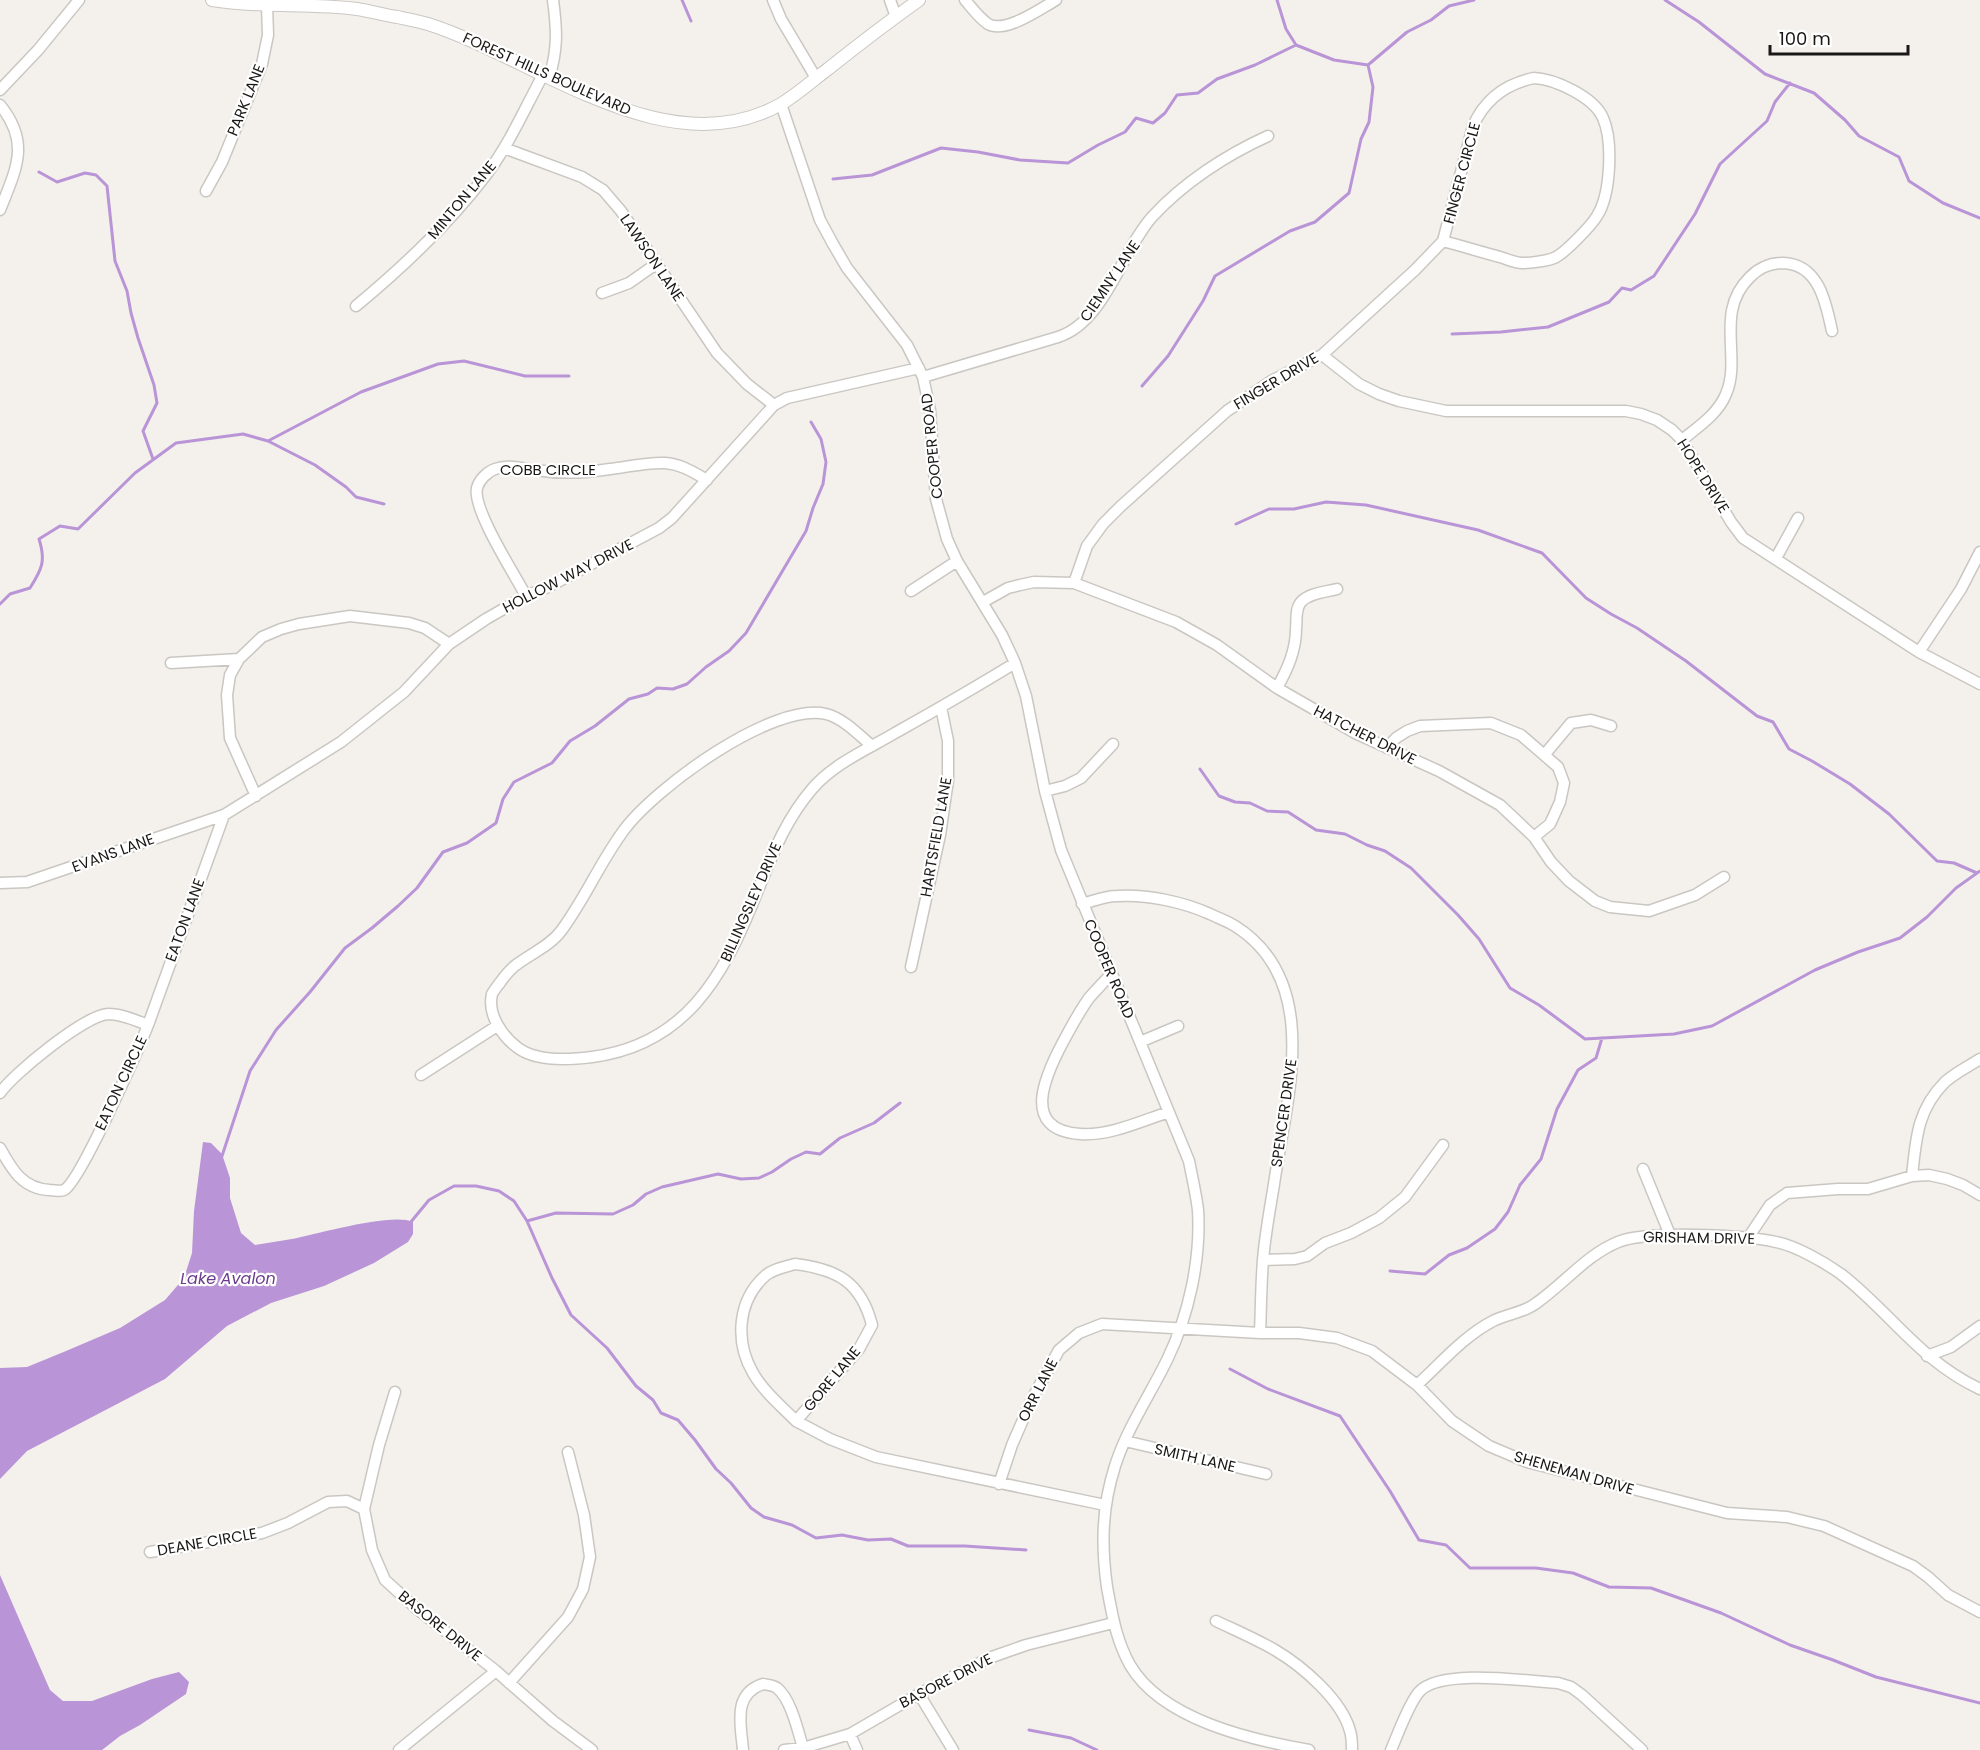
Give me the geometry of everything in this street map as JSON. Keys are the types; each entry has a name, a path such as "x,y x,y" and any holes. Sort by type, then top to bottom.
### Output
{"main road":[{"name":"FOREST HILLS BOULEVARD","path":"212,0 267,5 358,5 426,23 477,42 546,76 622,108 688,125 716,125 744,119 781,104 919,0"}],"street":[{"path":"0,90 38,50 79,0"},
{"name":"MINTON LANE","path":"356,306 380,287 424,244 479,183 504,148 555,58 557,34 553,0"},
{"path":"773,0 781,19 816,78"},
{"path":"890,0 896,17"},
{"path":"965,0 986,23 995,27 1010,24 1056,0"},
{"name":"PARK LANE","path":"206,191 222,162 262,64 268,35 267,5"},
{"name":"FINGER CIRCLE","path":"1546,78 1572,90 1602,116 1606,128 1609,158 1605,194 1598,215 1555,258 1521,264 1443,241 1473,126 1478,114 1493,96 1522,80 1546,78"},
{"name":"COOPER ROAD","path":"781,104 820,220 855,279 907,345 921,373 930,411 936,499 947,539 957,561 1002,634 1015,663 1026,696 1045,791 1060,850 1189,1161 1198,1210 1197,1254 1180,1329 1168,1358 1125,1441 1105,1505 1104,1563 1113,1623 1131,1666 1154,1691 1177,1708 1201,1721 1238,1734 1310,1750"},
{"path":"0,105 9,117 19,141 18,163 0,210"},
{"name":"CIEMNY LANE","path":"921,373 1070,333 1081,325 1093,310 1150,219 1170,199 1250,144 1268,136"},
{"name":"LAWSON LANE","path":"504,148 582,177 603,190 621,211 717,353 747,384 774,405"},
{"name":"FINGER DRIVE","path":"1074,583 1088,546 1103,524 1121,506 1227,411 1273,380 1322,355 1415,270 1443,241"},
{"path":"1682,440 1705,422 1726,396 1730,384 1730,325 1734,304 1741,287 1751,276 1764,267 1780,263 1796,264 1809,273 1819,286 1832,331"},
{"path":"602,293 630,283 656,264"},
{"name":"HOPE DRIVE","path":"1322,355 1359,384 1379,394 1446,411 1626,411 1657,420 1682,440 1731,522 1743,537 1919,652 1980,684"},
{"name":"HOLLOW WAY DRIVE","path":"224,815 341,742 405,692 449,644 486,619 659,528 672,518 774,405 787,398 921,373"},
{"name":"COBB CIRCLE","path":"526,596 476,499 480,481 487,474 495,469 517,467 538,471 585,472 663,463 687,468 707,480"},
{"path":"1776,558 1798,518"},
{"path":"1919,652 1961,589 1980,552"},
{"path":"911,591 957,561"},
{"name":"HATCHER DRIVE","path":"983,602 1008,588 1034,582 1074,583 1197,632 1276,688 1355,733 1439,771 1500,805 1534,837 1551,862 1582,892 1610,907 1649,911 1695,895 1724,877"},
{"path":"1276,688 1288,669 1296,640 1297,608 1309,596 1337,589"},
{"path":"255,796 230,738 227,695 230,675 239,659 262,637 299,624 350,616 409,623 425,628 449,644"},
{"path":"171,663 239,659"},
{"name":"BILLINGSLEY DRIVE","path":"497,1026 505,1037 520,1050 534,1056 574,1060 623,1051 666,1030 696,1004 716,978 741,929 767,864 789,821 814,787 830,773 872,746 1015,663"},
{"name":"HARTSFIELD LANE","path":"911,967 940,835 948,780 948,741 941,707"},
{"path":"421,1075 497,1026 492,1008 492,993 514,966 559,935 607,853 626,827 644,807 688,770 768,724 797,715 818,713 830,715 872,746"},
{"path":"1545,754 1571,723 1591,720 1611,726"},
{"path":"1387,748 1396,738 1420,726 1491,723 1521,735 1558,767 1564,783 1560,802 1550,824 1534,837"},
{"path":"1045,791 1065,786 1080,778 1113,744"},
{"name":"EVANS LANE","path":"0,883 27,882 224,815"},
{"name":"EATON LANE","path":"148,1025 224,815"},
{"name":"SPENCER DRIVE","path":"1082,904 1115,896 1142,896 1204,912 1235,926 1262,949 1280,977 1287,999 1292,1031 1292,1066 1263,1260 1260,1333"},
{"path":"1111,974 1082,1009 1051,1065 1041,1095 1043,1112 1057,1129 1080,1134 1114,1130 1169,1112"},
{"name":"EATON CIRCLE","path":"0,1093 6,1084 28,1065 92,1018 106,1014 119,1015 148,1025 135,1059 95,1139 72,1182 65,1189 62,1191 43,1190 21,1180 11,1169 0,1148"},
{"path":"1140,1042 1178,1026"},
{"path":"1912,1176 1916,1137 1925,1108 1946,1081 1980,1059"},
{"path":"1263,1260 1295,1259 1307,1256 1325,1243 1351,1233 1379,1218 1405,1197 1443,1145"},
{"path":"1642,1169 1670,1235"},
{"path":"1749,1238 1770,1205 1786,1193 1828,1189 1868,1189 1912,1176 1929,1175 1963,1185 1980,1195"},
{"name":"GRISHAM DRIVE","path":"1417,1385 1482,1327 1495,1319 1534,1306 1603,1249 1637,1236 1670,1235 1749,1238 1777,1242 1794,1248 1840,1274 1927,1356 1945,1370 1980,1389"},
{"name":"GORE LANE","path":"796,1421 859,1349 872,1325 864,1303 850,1283 836,1274 817,1267 795,1264 766,1275 748,1297 740,1325 745,1356 752,1372 763,1388 796,1421 830,1439 876,1457 1105,1505"},
{"name":"ORR LANE","path":"999,1484 1012,1445 1032,1399 1059,1350 1079,1333 1102,1324 1180,1329"},
{"path":"1927,1356 1951,1347 1980,1326"},
{"name":"SHENEMAN DRIVE","path":"1180,1329 1299,1333 1337,1338 1372,1351 1417,1385 1452,1421 1489,1446 1527,1462 1727,1513 1787,1517 1824,1526 1913,1566 1948,1595 1980,1612"},
{"name":"BASORE DRIVE","path":"395,1392 379,1445 364,1509 372,1550 386,1580 417,1609 496,1671 553,1721 592,1750"},
{"name":"SMITH LANE","path":"1125,1441 1266,1474"},
{"path":"509,1683 568,1617 583,1588 590,1557 584,1515 568,1452"},
{"name":"DEANE CIRCLE","path":"150,1552 262,1533 288,1523 328,1502 347,1501 364,1509"},
{"path":"1216,1621 1275,1650 1313,1679 1336,1704 1344,1717 1350,1731 1352,1750"},
{"name":"BASORE DRIVE","path":"784,1750 803,1748 850,1734 919,1694 989,1658 1026,1644 1113,1623"},
{"path":"399,1750 496,1671"},
{"path":"1391,1750 1419,1692 1428,1685 1459,1677 1558,1683 1571,1687 1642,1750"},
{"path":"743,1750 740,1715 742,1701 748,1691 763,1684 778,1689 784,1696 803,1748"},
{"path":"919,1694 953,1750"},
{"path":"850,1734 857,1750"}],"water":[{"name":"Lake Avalon","path":"203,1142 211,1143 222,1154 230,1178 230,1198 241,1233 255,1245 389,1220 413,1222 413,1234 408,1242 374,1263 324,1286 271,1303 227,1326 165,1379 27,1451 0,1479 0,1368 27,1367 66,1351 120,1328 165,1300 184,1278 192,1253 194,1211"},
{"path":"0,1575 50,1690 63,1701 92,1701 152,1679 179,1672 189,1682 186,1694 102,1750 0,1750"}],"waterway":[{"path":"682,0 691,21"},
{"path":"1277,0 1286,29 1296,45"},
{"path":"833,179 872,175 941,148 1020,160 1068,163 1125,132 1136,118 1153,123 1165,113 1177,95 1198,93 1217,79 1255,65 1296,45 1334,60 1368,65 1407,32 1431,20 1449,6 1474,0"},
{"path":"1665,0 1699,22 1765,74 1814,93 1845,120 1859,136 1899,157 1909,181 1943,203 1980,218"},
{"path":"1142,386 1168,356 1203,301 1215,276 1290,231 1315,222 1349,193 1361,139 1369,122 1373,87 1368,65"},
{"path":"1452,334 1548,327 1609,302 1622,288 1631,290 1654,276 1695,214 1720,164 1767,121 1775,102 1790,83"},
{"path":"39,172 57,182 85,173 96,175 107,186 115,261 127,291 138,338 154,385 157,403 143,431 153,459"},
{"path":"0,604 10,594 30,588 40,570 42,553 39,539 60,526 78,529 135,473 176,443 243,434 268,441 361,392 438,364 464,361 525,376 569,376"},
{"path":"222,1156 250,1071 276,1030 345,948 372,928 417,888 443,852 467,843 496,823 503,799 514,782 552,763 570,741 595,726 629,699 648,694 657,688 673,689 687,684 729,651 746,633 806,531 823,484 826,462 821,439 811,422"},
{"path":"268,441 315,465 356,497 384,504"},
{"path":"1236,524 1269,509 1294,509 1326,502 1366,505 1478,530 1542,553 1586,598 1637,628 1686,661 1757,716 1773,722 1789,749 1850,784 1889,814 1937,861 1954,863 1977,873"},
{"path":"1200,769 1219,796 1235,802 1250,803 1267,811 1288,812 1316,830 1345,834 1385,851 1411,868 1479,939 1510,988 1539,1005 1585,1039 1674,1034 1712,1026 1815,970 1900,938 1927,917 1956,888 1980,871"},
{"path":"1390,1271 1425,1274 1449,1255 1467,1248 1495,1229 1508,1212 1520,1185 1541,1159 1557,1109 1578,1070 1596,1058 1602,1038"},
{"path":"527,1221 556,1213 613,1214 662,1187 718,1174 741,1179 759,1178 806,1152 820,1154 840,1138 874,1123 900,1103"},
{"path":"410,1223 429,1200 454,1186 476,1186 499,1191 514,1201 527,1221 571,1315 607,1348 636,1386 653,1400 661,1413 678,1420 716,1469 731,1483 751,1508 764,1517 792,1525 816,1538 842,1535 868,1540 891,1539 908,1546 965,1546 1026,1550"},
{"path":"1230,1369 1268,1389 1340,1416 1390,1491 1419,1540 1446,1545 1470,1568 1536,1568 1573,1573 1609,1587 1651,1588 1721,1613 1790,1645 1876,1677 1980,1703"},
{"path":"1029,1730 1071,1738 1097,1750"}]}
